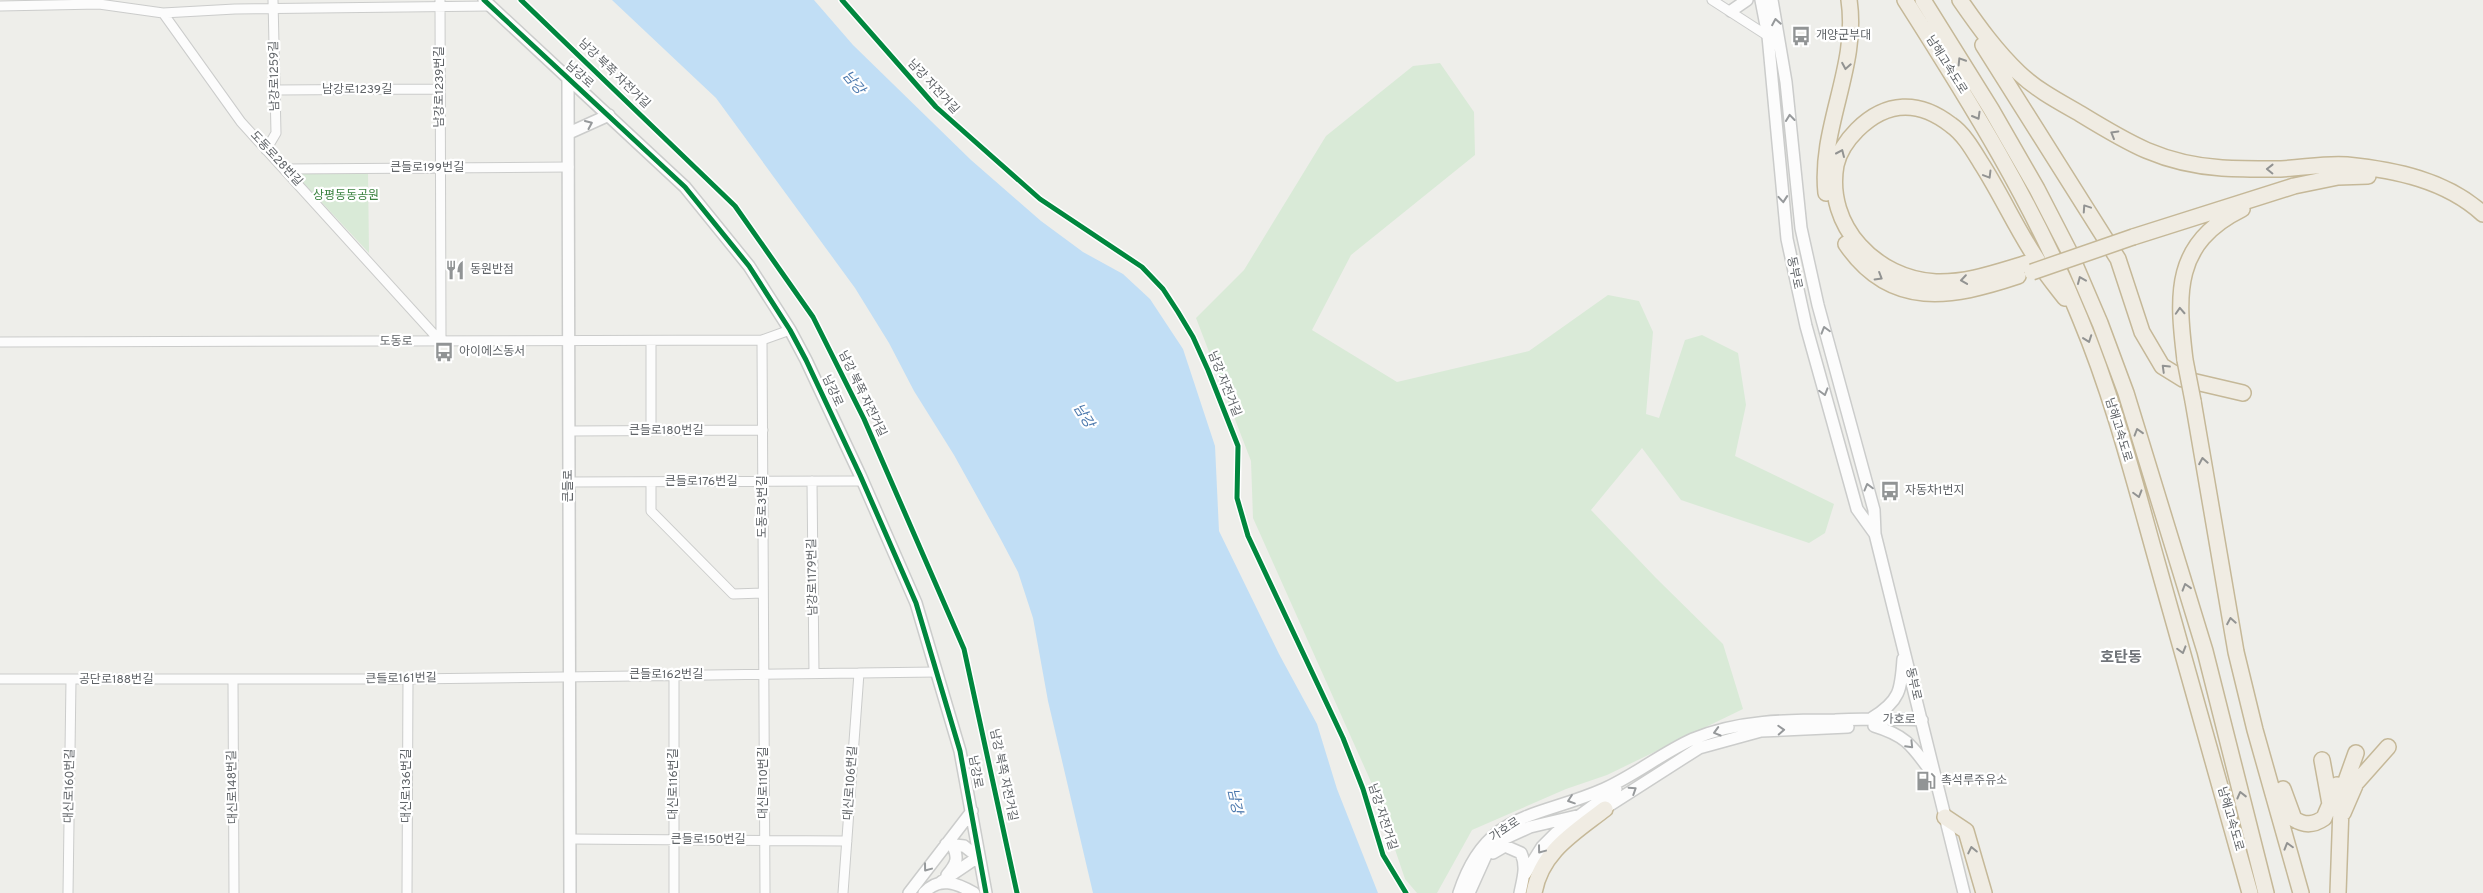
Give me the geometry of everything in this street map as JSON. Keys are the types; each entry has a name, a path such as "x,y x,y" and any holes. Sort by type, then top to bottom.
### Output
{"highway":[{"path":"1849,0 1851,27 1848,54 1825,166 1827,199 1836,228 1856,258 1872,273 1912,292 1940,295 1964,292 2131,233 2312,173 2370,170"},
{"name":"남해고속도로","path":"1905,0 1967,98 2020,192 2054,257 2081,320 2114,414 2250,893"},
{"name":"남해고속도로","path":"1923,0 2038,189 2070,253 2100,323 2126,393 2204,651 2266,893"},
{"path":"1955,0 2118,259 2142,332 2162,366 2183,379 2243,393"},
{"path":"1960,0 1988,39 2021,75 2045,94 2139,149 2166,158 2221,168 2276,169 2346,166 2423,180 2463,198 2483,214"},
{"path":"2030,268 1973,279 1934,282 1908,277 1874,261 1861,249 1844,226 1836,199 1834,186 1836,166 1849,138 1869,119 1891,108 1909,107 1927,111 1952,125 1968,143 1982,164 2036,259 2081,320"},
{"path":"2131,233 2319,180 2358,176 2396,179 2411,183 2447,198 2483,223"},
{"path":"2302,893 2236,652 2186,360 2179,302 2184,273 2198,245 2217,225 2233,213 2319,180"},
{"path":"2244,683 2265,726 2287,805 2294,819 2305,824 2319,821 2329,810 2326,759 2340,799"},
{"path":"2338,893 2340,799 2356,753"},
{"path":"2340,824 2356,783 2379,753"},
{"path":"1534,893 1536,878 1547,859 1559,844 1605,809"},
{"path":"1945,817 1966,831 1984,893"}],"street":[{"path":"1712,0 1780,44"},
{"path":"1731,11 1747,0"},
{"name":"동부로","path":"1761,0 1768,36 1787,239 1806,326 1857,509 1875,534"},
{"name":"동부로","path":"1772,0 1786,82 1801,228 1818,305 1874,510 1875,534 1964,893"},
{"name":"남강로1239번길","path":"440,3 441,342"},
{"path":"0,6 99,4 163,13 273,4 487,3"},
{"name":"남강로","path":"487,3 685,187 749,266 790,330 863,481 916,603 960,751 986,893"},
{"name":"남강로1259길","path":"266,150 276,133 273,4"},
{"name":"도동로28번길","path":"163,13 241,122 441,342"},
{"name":"큰들로","path":"568,79 570,893"},
{"name":"남강로1239길","path":"275,90 440,89"},
{"path":"569,133 609,115"},
{"name":"큰들로199번길","path":"285,169 569,167"},
{"name":"도동로","path":"0,342 762,340 790,330"},
{"name":"도동로3번길","path":"762,340 764,674"},
{"path":"650,341 651,430"},
{"name":"큰들로180번길","path":"569,431 763,430"},
{"name":"남강로1179번길","path":"812,481 814,673"},
{"name":"큰들로176번길","path":"569,482 863,481"},
{"path":"651,482 651,511 733,594 763,593"},
{"path":"1904,645 1902,687 1895,700 1872,722 1907,740 1936,778"},
{"path":"764,674 937,672"},
{"name":"대신로106번길","path":"843,893 858,673"},
{"name":"큰들로162번길","path":"568,676 764,674"},
{"name":"대신로110번길","path":"764,674 765,893"},
{"name":"대신로116번길","path":"674,675 674,893"},
{"name":"큰들로161번길","path":"232,680 568,676"},
{"name":"대신로136번길","path":"406,893 408,679"},
{"name":"공단로188번길","path":"0,680 232,680"},
{"name":"대신로160번길","path":"68,893 71,680"},
{"name":"대신로148번길","path":"232,680 234,893"},
{"name":"가호로","path":"1459,893 1468,867 1479,849 1493,835 1531,814 1604,789 1696,738 1744,724 1770,721 1904,724 1922,720"},
{"name":"가호로","path":"1469,893 1477,871 1487,852 1497,842 1530,827 1605,809 1699,748 1761,731 1872,722"},
{"path":"1525,874 1542,847 1556,833 1647,765"},
{"path":"909,893 949,844 972,811"},
{"name":"큰들로150번길","path":"570,839 847,841"},
{"path":"924,893 978,857 964,846 949,844"},
{"path":"942,882 956,864 957,854 949,844"},
{"path":"1477,871 1496,850 1505,846 1521,852 1525,862 1525,874 1520,893"},
{"path":"942,882 954,882 974,893"}],"green space":[{"path":"1440,63 1474,112 1475,155 1351,255 1312,330 1397,382 1529,351 1608,295 1639,301 1653,332 1646,414 1659,418 1685,340 1702,335 1738,353 1746,405 1735,456 1834,504 1825,533 1809,543 1681,500 1642,448 1591,510 1723,644 1743,709 1607,775 1566,789 1472,830 1437,893 1417,893 1405,879 1376,793 1253,518 1251,461 1196,318 1244,270 1326,136 1413,66"},
{"name":"상평동동공원","path":"299,172 368,172 369,253 299,178"}],"water":[{"name":"남강","path":"612,0 814,0 853,45 971,160 1041,221 1083,252 1123,274 1150,299 1183,349 1215,446 1219,531 1279,654 1317,724 1337,789 1378,893 1093,893 1048,701 1033,618 1018,572 999,536 954,455 914,391 889,343 855,288 716,98"}],"cycle path":[{"path":"484,0 685,187 749,266 790,330 860,475 916,603 960,751 986,893"},
{"name":"남강 북쪽 자전거길","path":"521,0 735,206 813,317 864,419 964,649 1017,893"},
{"name":"남강 자전거길","path":"842,0 936,107 1040,199 1142,267 1163,289 1178,312 1193,337 1208,370 1238,446 1237,498 1248,536 1343,738 1363,789 1383,855 1406,893"}],"place":[{"name":"개양군부대","path":"1801,36"},
{"name":"동원반점","path":"455,270"},
{"name":"아이에스동서","path":"444,352"},
{"name":"자동차1번지","path":"1890,491"},
{"name":"촉석루주유소","path":"1926,781"}],"district":[{"name":"호탄동","path":"2121,658"}]}
